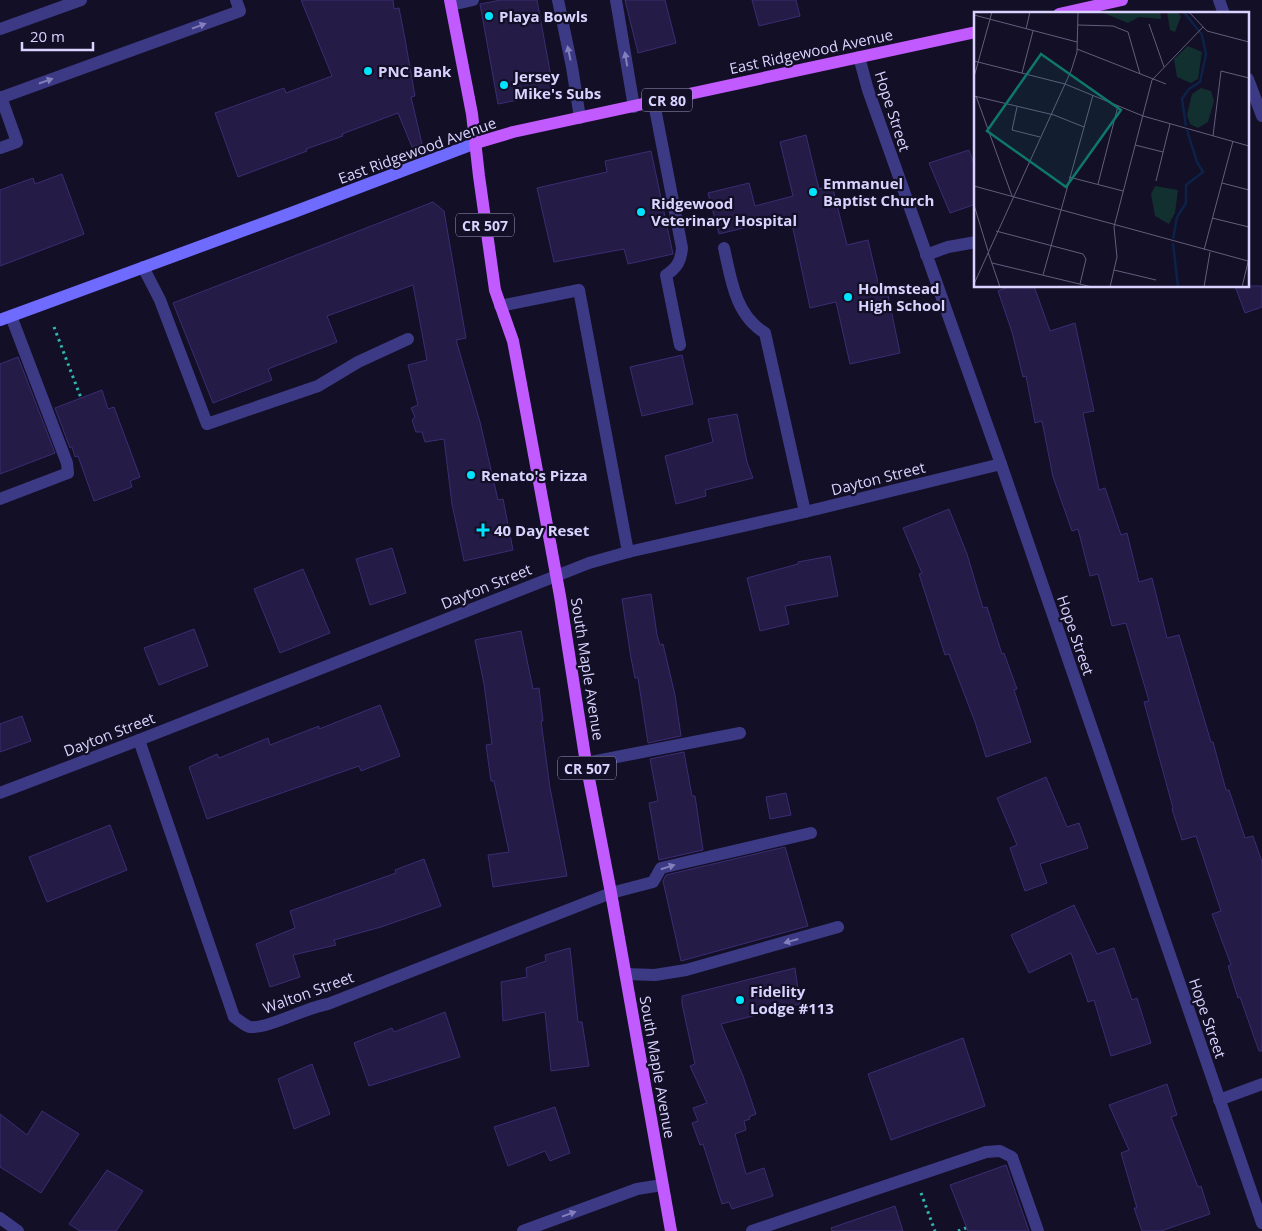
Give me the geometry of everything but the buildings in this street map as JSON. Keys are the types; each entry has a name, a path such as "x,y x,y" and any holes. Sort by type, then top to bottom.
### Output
{"main road":[{"path":"1068,12 1122,0"},
{"name":"CR 507","path":"451,2 476,143"},
{"name":"East Ridgewood Avenue","path":"476,143 514,132 974,32"},
{"name":"South Maple Avenue","path":"476,143 495,290 517,362 557,575 586,763 671,1231"}],"street":[{"path":"0,29 81,0"},
{"path":"451,2 473,0"},
{"path":"558,0 580,118"},
{"path":"616,0 634,107"},
{"path":"1219,0 1223,12"},
{"path":"0,148 17,142 1,98 238,6"},
{"name":"Hope Street","path":"859,57 868,90 1001,464 1262,1223"},
{"path":"1250,87 1262,116"},
{"path":"654,103 682,248 681,258 677,266 666,275 680,345"},
{"name":"East Ridgewood Avenue","path":"5,318 476,143"},
{"path":"926,255 948,247 974,242"},
{"path":"724,248 736,298 754,326 765,333 805,512"},
{"path":"143,267 160,300 208,424 318,386 358,362 408,339"},
{"path":"500,306 579,290 628,552"},
{"path":"0,499 68,473 67,463 5,318"},
{"name":"Dayton Street","path":"0,793 589,563 628,552 805,512 1001,464"},
{"path":"586,763 740,733"},
{"name":"Walton Street","path":"139,740 234,1017 248,1027 260,1027 328,1004 611,893"},
{"path":"611,893 653,882 661,868 811,833"},
{"path":"625,974 655,975 686,970 838,928"},
{"path":"1219,1100 1262,1084"},
{"path":"752,1231 986,1152 1000,1151 1012,1157 1038,1231"},
{"path":"523,1231 637,1189 662,1185"},
{"path":"0,1218 18,1231"}],"path":[{"path":"54,327 81,398"},
{"path":"915,1176 935,1231"},
{"path":"958,1231 966,1228"}],"place":[{"name":"Playa Bowls","path":"489,16"},
{"name":"PNC Bank","path":"368,71"},
{"name":"Jersey Mike's Subs","path":"504,85"},
{"name":"Emmanuel Baptist Church","path":"813,192"},
{"name":"Ridgewood Veterinary Hospital","path":"641,212"},
{"name":"Holmstead High School","path":"848,297"},
{"name":"Renato's Pizza","path":"471,475"},
{"name":"40 Day Reset","path":"483,530"},
{"name":"Fidelity Lodge #113","path":"740,1000"}]}
